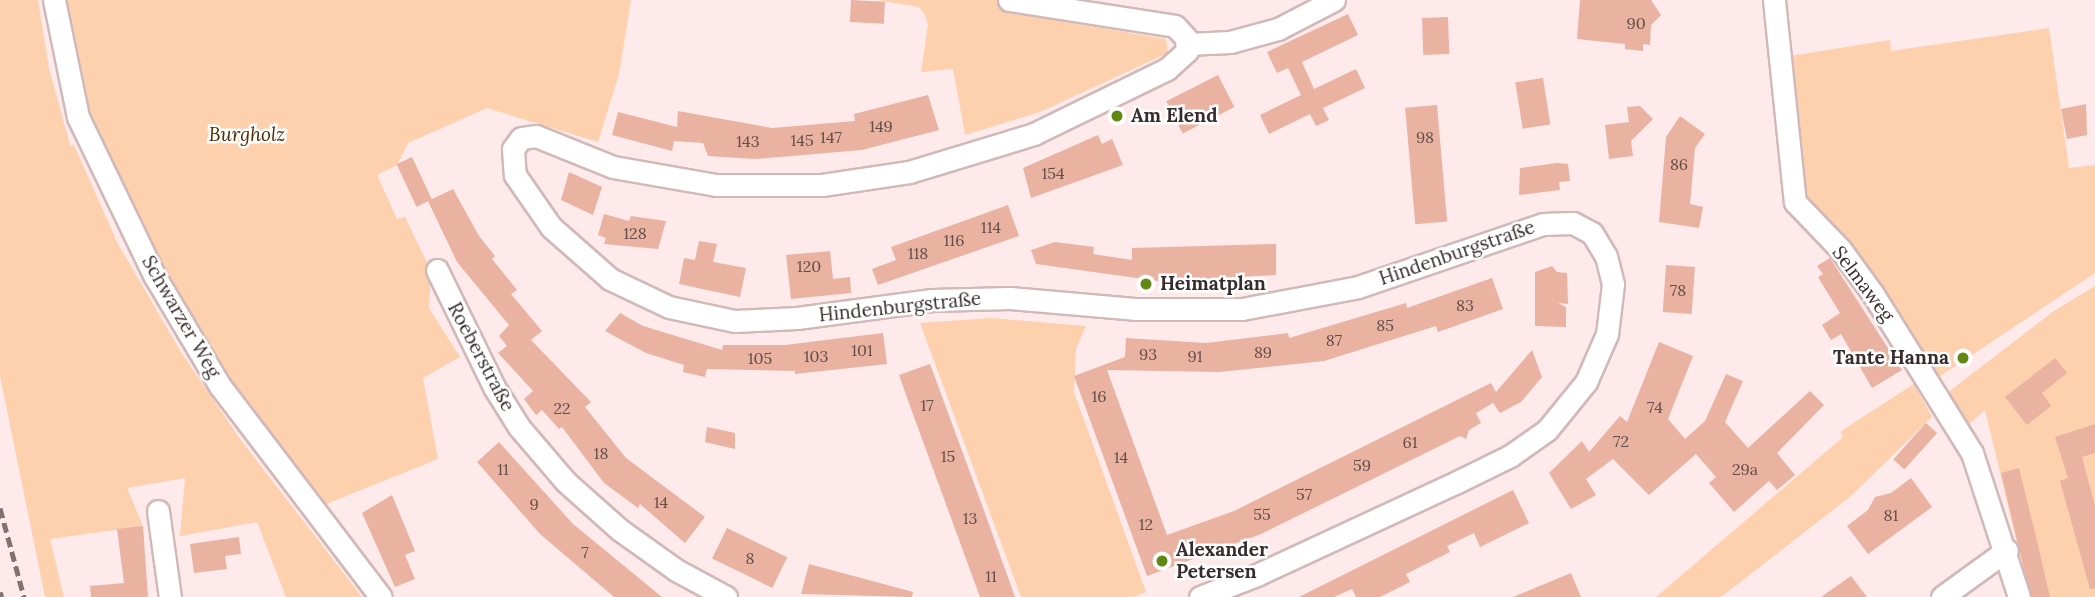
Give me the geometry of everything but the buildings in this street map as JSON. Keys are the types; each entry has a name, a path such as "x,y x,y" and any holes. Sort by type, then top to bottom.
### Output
{"street":[{"name":"Schwarzer Weg","path":"54,0 78,117 154,275 220,386 380,597"},
{"path":"1009,0 1175,26 1183,31 1188,44 1230,42 1278,29 1334,0"},
{"name":"Selmaweg","path":"1774,0 1794,202 1841,250 1906,344 1978,465 2020,597"},
{"name":"Hindenburgstraße","path":"1188,44 1184,57 1167,69 1034,134 966,157 869,179 764,187 670,179 591,161 536,136 521,138 512,158 524,193 588,263 650,299 735,321 986,298 1180,311 1265,306 1358,287 1543,224 1573,223 1592,233 1606,256 1613,284 1607,334 1586,382 1547,430 1510,456 1457,482 1200,597"},
{"name":"Roeberstraße","path":"437,270 494,387 519,427 566,482 620,530 676,570 726,597"},
{"path":"158,511 170,597"},
{"path":"1942,597 2007,550"},
{"path":"2003,597 2013,573"}],"green space":[{"path":"0,0 38,0 49,68 70,145 74,145 118,244 181,352 240,439 362,597 286,597 257,522 180,536 185,478 127,488 143,526 50,539 64,597 45,597 0,376"},
{"name":"Burgholz","path":"63,0 631,0 619,74 598,142 487,108 408,143 397,165 377,175 397,219 405,217 431,271 429,308 460,357 423,378 438,459 324,505 243,398 153,251 93,123"},
{"path":"877,0 1041,0 1038,17 1166,39 1168,53 1040,112 965,135 953,69 921,72 928,25 925,15 919,7"},
{"path":"2049,28 2069,168 2095,165 2095,273 1939,377 1883,292 1801,199 1784,57 1890,40 1891,51"},
{"path":"2095,286 2095,597 2030,597 1985,410 1967,426 1947,393 2054,311"},
{"path":"991,318 1086,326 1076,349 1074,392 1146,592 1133,597 1021,597 920,323"},
{"path":"1914,384 1932,417 1851,496 1721,597 1656,597 1842,438 1841,431"}],"railway":[{"path":"0,508 24,597"},
{"path":"0,592 2,597"}],"place":[{"name":"Am Elend","path":"1117,116"},
{"name":"Heimatplan","path":"1146,284"},
{"name":"Tante Hanna","path":"1963,358"},
{"name":"Alexander Petersen","path":"1162,561"}]}
